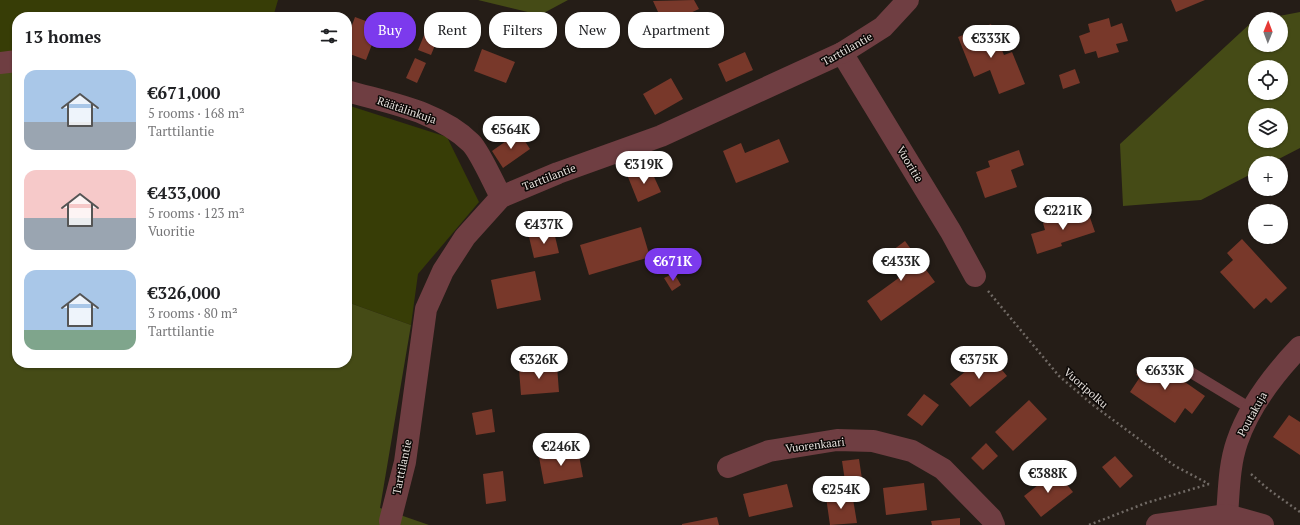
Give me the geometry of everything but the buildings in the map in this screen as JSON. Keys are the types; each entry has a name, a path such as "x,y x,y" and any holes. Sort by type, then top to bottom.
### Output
{"street":[{"name":"Tarttilantie","path":"390,521 405,462 426,309 443,271 465,237 501,196 558,173 661,136 842,53 883,28 908,0"},
{"name":"Vuoritie","path":"842,53 951,232 975,276"},
{"path":"0,63 12,61"},
{"name":"Räätälinkuja","path":"352,93 432,117 456,131 472,144 501,196"},
{"name":"Poutakuja","path":"1227,515 1231,468 1237,442 1252,410 1274,376 1300,347"},
{"name":"Vuorenkaari","path":"728,467 769,452 836,440 873,442 912,451 943,469 991,518 994,525"},
{"path":"1158,525 1227,515 1263,525"}],"lane":[{"path":"1182,367 1252,410"}],"path":[{"name":"Vuoripolku","path":"975,276 1059,376 1093,406 1174,466 1210,484 1146,503 1089,525"},
{"path":"1248,475 1252,474 1268,489 1300,512"}],"green space":[{"path":"0,0 278,0 274,12 12,12 12,63 0,64"},
{"path":"478,0 568,0 546,12 528,12"},
{"path":"1300,12 1300,148 1285,156 1248,156 1248,176 1201,200 1123,206 1120,144 1248,26 1248,52 1288,52 1288,14"},
{"path":"12,63 12,368 352,368 352,304 411,325 380,508 429,525 0,525 0,64"},
{"path":"352,107 447,137 479,202 418,274 411,325 352,304"}]}
